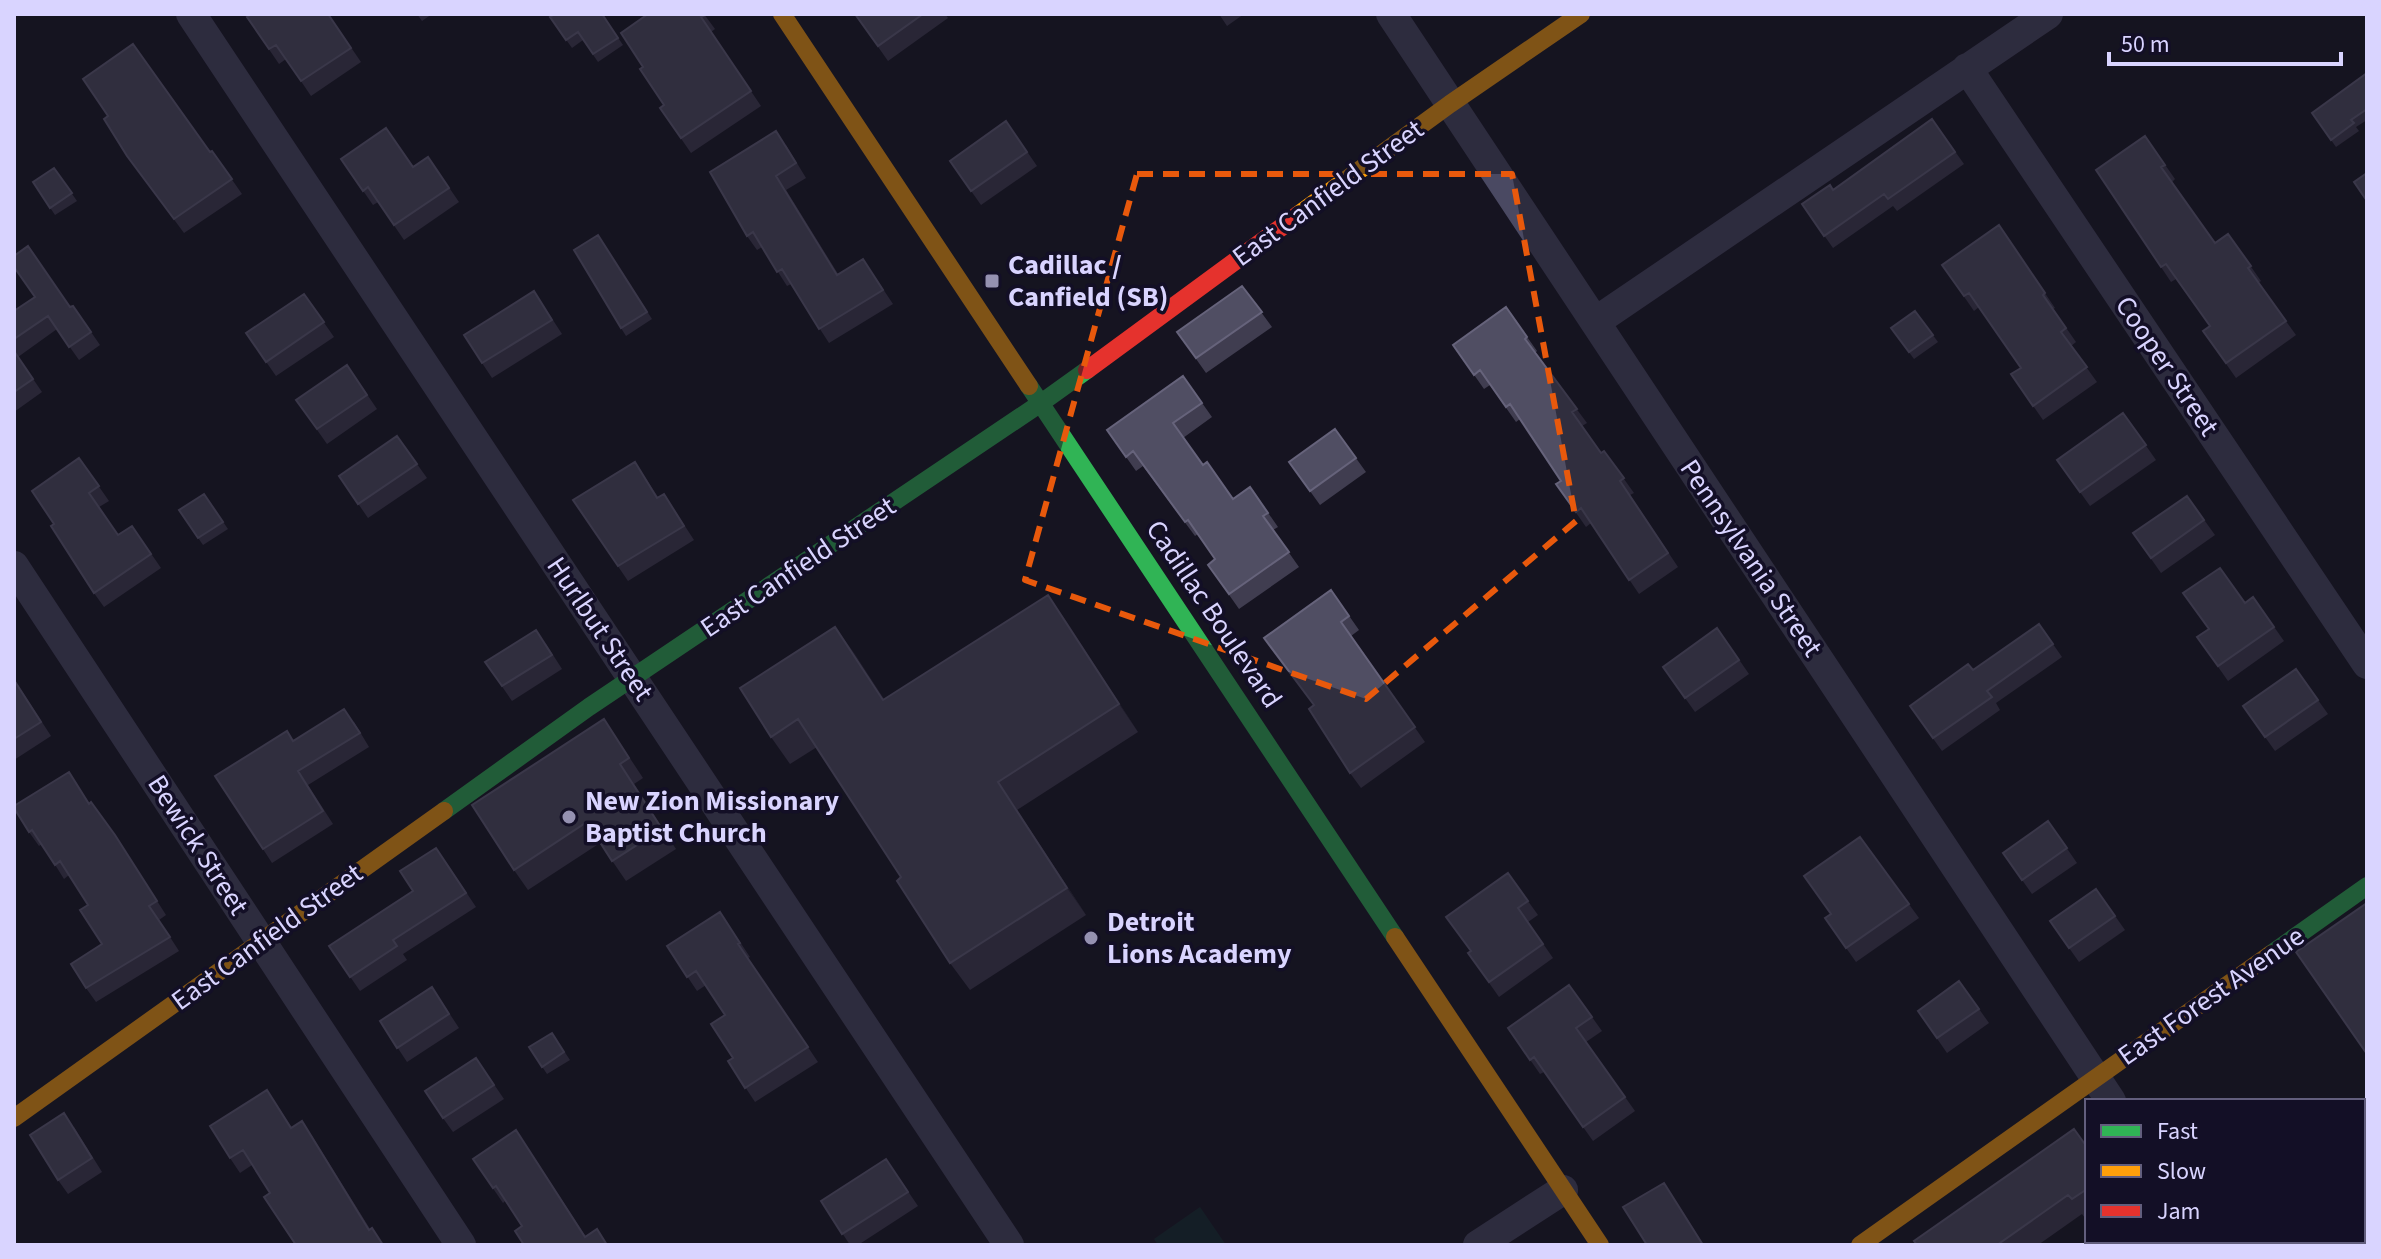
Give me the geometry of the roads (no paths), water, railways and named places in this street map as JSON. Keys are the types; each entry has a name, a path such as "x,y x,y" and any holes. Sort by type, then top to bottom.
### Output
{"street":[{"name":"Hurlbut Street","path":"191,14 1009,1245"},
{"name":"Cadillac Boulevard","path":"782,14 1600,1245"},
{"name":"Pennsylvania Street","path":"1391,14 2104,1090"},
{"name":"East Canfield Street","path":"14,1118 589,707 1041,403 1450,104 1581,14"},
{"path":"1595,322 2048,14"},
{"name":"Cooper Street","path":"1967,68 2367,664"},
{"name":"Bewick Street","path":"14,566 461,1245"},
{"name":"East Forest Avenue","path":"2104,1090 2367,886"},
{"name":"East Forest Avenue","path":"1860,1245 2085,1102"},
{"path":"1478,1245 1563,1190"}],"place":[{"name":"Cadillac / Canfield (SB)","path":"992,281"},
{"name":"New Zion Missionary Baptist Church","path":"569,817"},
{"name":"Detroit Lions Academy","path":"1091,938"}]}
